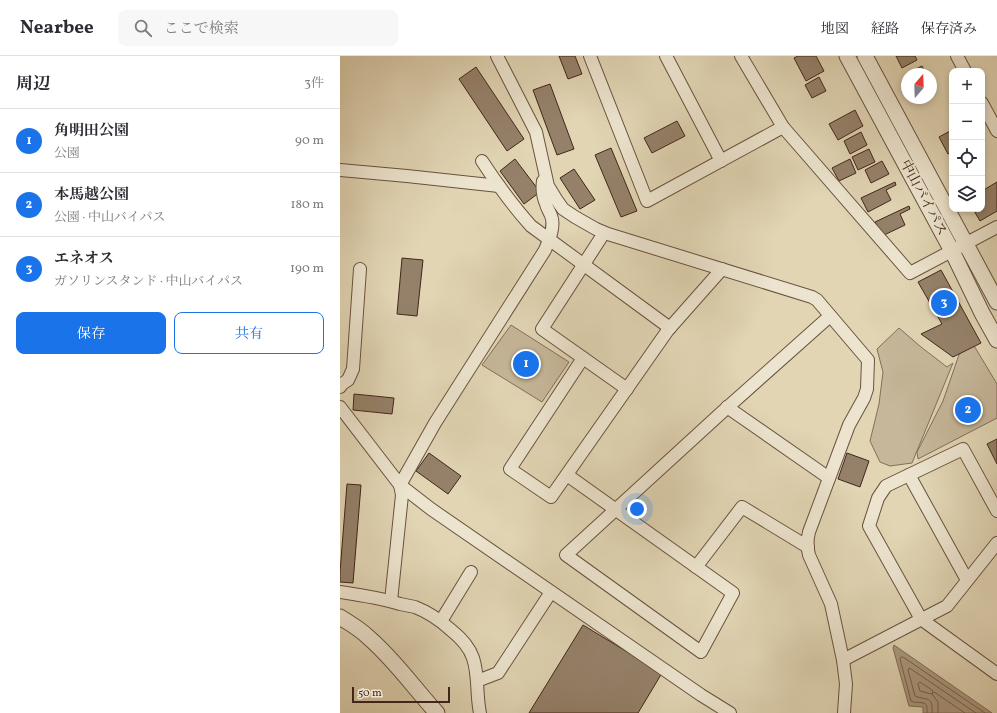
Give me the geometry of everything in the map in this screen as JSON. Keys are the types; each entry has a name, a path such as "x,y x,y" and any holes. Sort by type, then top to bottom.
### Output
{"street":[{"path":"497,56 536,132 548,186 563,209 604,233 812,297 817,300 868,360 867,389 864,398 850,425 809,532 809,554 831,604 843,660 846,684 844,713"},
{"path":"590,56 647,201 783,127"},
{"path":"666,56 720,161"},
{"path":"741,56 783,127 910,273 997,227"},
{"name":"中山バイパス","path":"847,56 952,251 982,313 997,340"},
{"name":"中山バイパス","path":"865,56 997,302"},
{"path":"957,56 963,68"},
{"path":"983,104 997,131"},
{"path":"482,161 499,186 531,226 670,328"},
{"path":"340,170 499,186"},
{"path":"391,601 402,495 400,485 435,423 545,250 552,228 552,218 546,203 542,186 545,172"},
{"path":"604,233 542,329 627,389"},
{"path":"340,387 348,380 353,369 360,269"},
{"path":"583,358 510,469 551,497 670,328 722,269"},
{"path":"567,475 616,510 696,567 733,593 701,652 566,555 616,510 727,407 830,316"},
{"path":"340,406 400,485 431,509 701,696 730,713"},
{"path":"727,407 830,478"},
{"path":"997,511 963,449 886,486 878,498 869,526 921,619 997,674"},
{"path":"909,475 967,580"},
{"path":"696,567 742,507 808,547"},
{"path":"843,660 947,606 997,543"},
{"path":"441,621 471,572"},
{"path":"340,592 415,607 441,621 461,637 474,659 480,713"},
{"path":"477,681 498,673 551,592"},
{"path":"340,617 367,636 393,662 437,713"}],"shaded area":[{"path":"511,325 569,362 542,402 482,365"},
{"path":"899,328 947,367 953,363 912,463 890,466 880,462 870,441 879,404 883,372 877,349"},
{"path":"973,344 997,384 997,418 918,459 917,452 943,401 961,349"}],"water":[{"path":"894,645 992,713 923,713 923,707 909,706 893,648"}],"building":[{"path":"559,56 575,56 582,74 568,79"},
{"path":"798,56 816,56 824,71 806,81 794,58"},
{"path":"896,56 915,56 917,60 902,68"},
{"path":"476,67 524,139 507,151 459,79"},
{"path":"819,77 826,91 812,98 805,85"},
{"path":"550,84 574,149 557,155 533,90"},
{"path":"855,110 863,126 838,140 829,124"},
{"path":"677,121 685,136 652,153 644,138"},
{"path":"861,132 867,145 850,154 844,141"},
{"path":"949,132 949,154 948,154 939,137"},
{"path":"611,148 637,211 621,217 595,155"},
{"path":"869,149 875,162 858,170 852,157"},
{"path":"515,159 540,192 524,204 500,171"},
{"path":"850,159 856,173 839,181 832,168"},
{"path":"882,161 889,174 871,183 865,170"},
{"path":"574,169 595,200 580,209 560,178"},
{"path":"895,182 896,185 886,190 891,200 868,212 861,198"},
{"path":"997,182 997,211 980,221 975,212 985,212 985,189"},
{"path":"909,206 910,209 900,214 905,225 882,236 875,222"},
{"path":"402,258 423,260 417,316 397,314"},
{"path":"941,270 981,343 953,357 921,334 942,324 918,282"},
{"path":"354,394 394,398 392,414 353,410"},
{"path":"997,439 997,464 987,444"},
{"path":"429,453 461,476 448,494 416,471"},
{"path":"847,453 869,461 860,487 838,479"},
{"path":"347,484 361,485 353,583 340,582"},
{"path":"583,625 662,673 638,713 529,713"}],"place":[{"name":"エネオス","path":"944,303"},
{"name":"角明田公園","path":"526,364"},
{"name":"本馬越公園","path":"968,410"}]}
